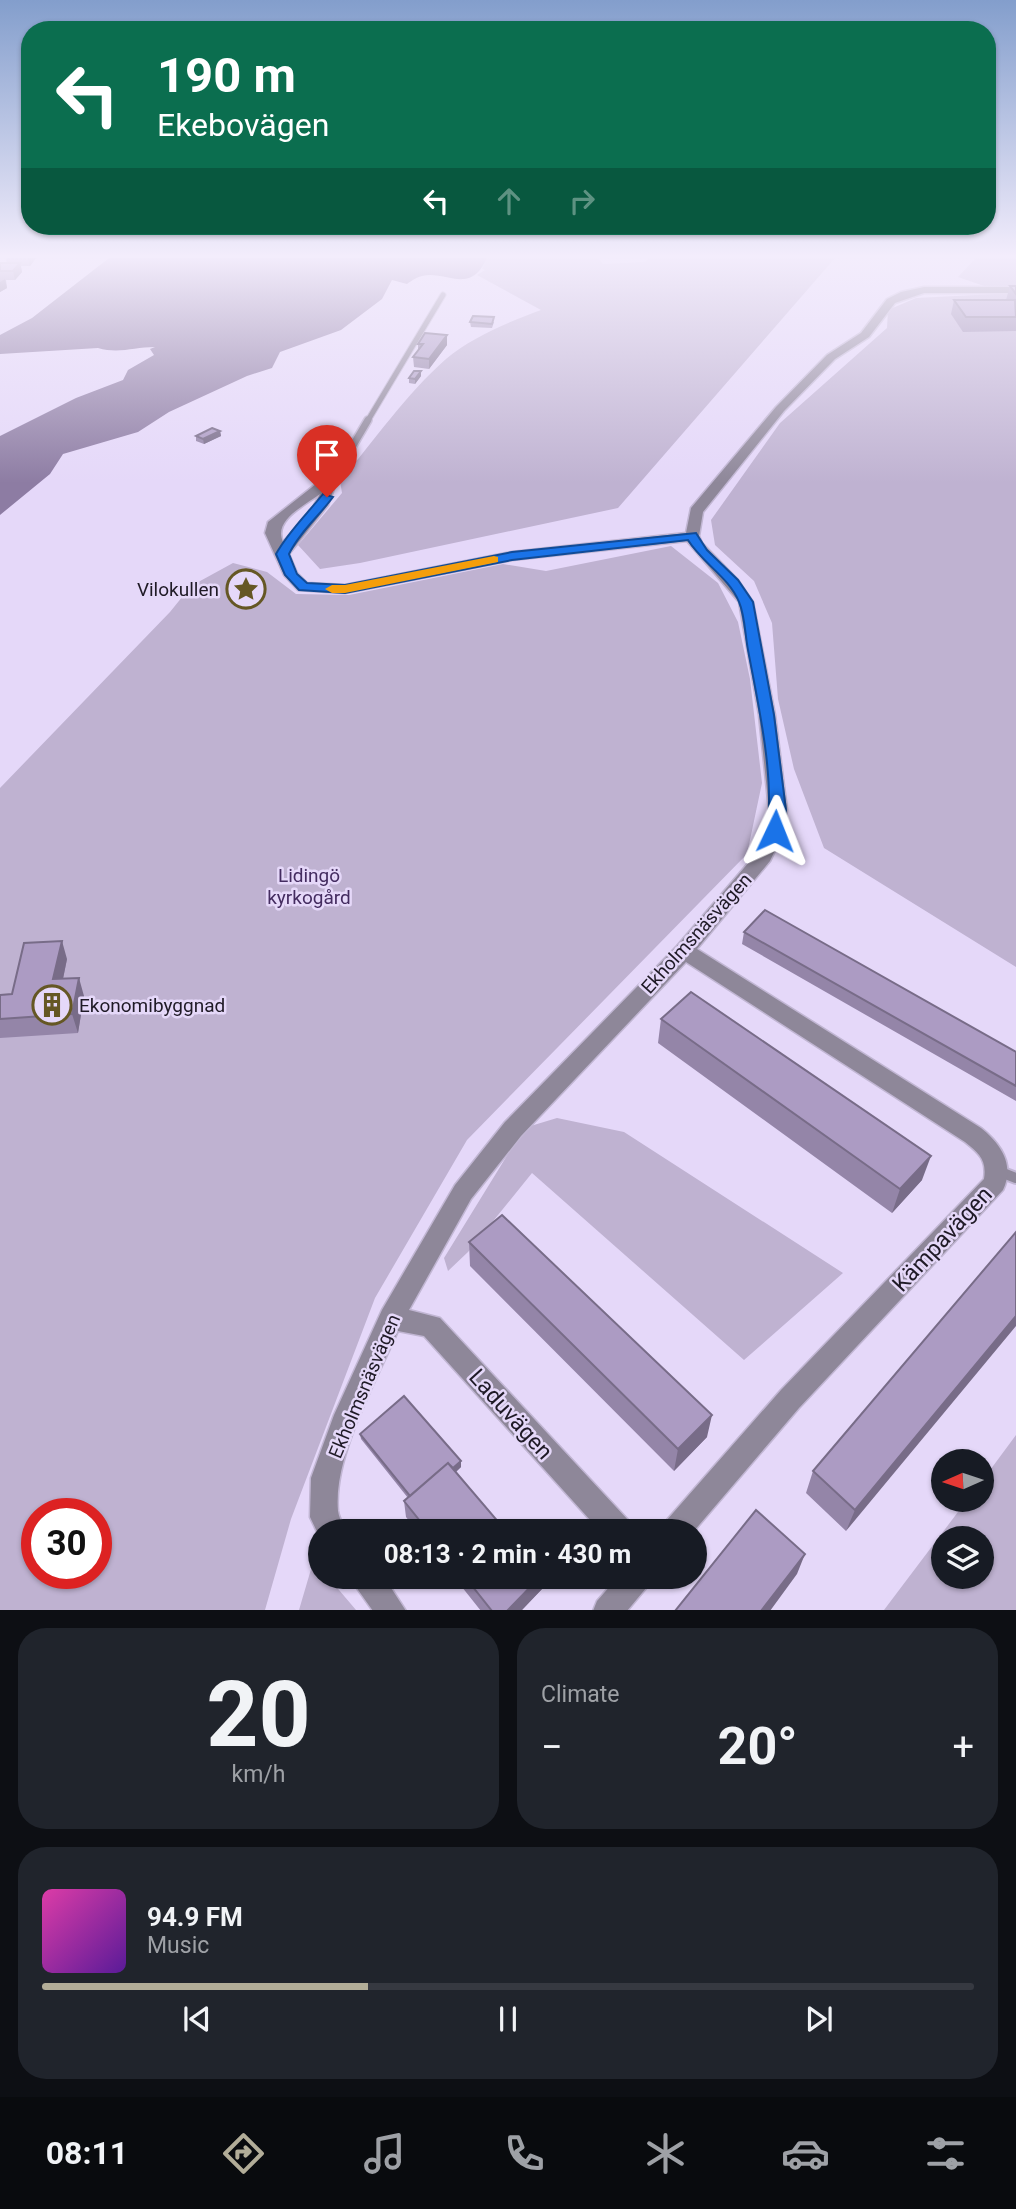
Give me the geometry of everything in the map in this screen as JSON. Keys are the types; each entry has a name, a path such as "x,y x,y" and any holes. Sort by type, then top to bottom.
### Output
{"street":[{"path":"282,554 290,539 327,497 329,486 321,487 275,522 272,533 291,575 303,587 345,589 512,556 692,536 696,511 780,409 831,356 866,333"},
{"name":"Ekholmsnäsvägen","path":"325,1519 325,1478 347,1415 391,1318 463,1192 499,1145 684,951 764,857 775,831 778,810 767,715 746,602 733,583 702,552 692,536"},
{"name":"Kämpavägen","path":"684,951 973,1135 993,1152 1007,1175 995,1183 790,1399 686,1519"},
{"name":"Laduvägen","path":"391,1318 431,1326 608,1519"},
{"path":"375,1589 391,1610"},
{"path":"608,1610 626,1589"}],"lane":[{"path":"329,486 420,333"}],"green space":[{"path":"487,333 770,333 618,508 360,563 320,569 298,545 342,493 340,481 404,402 446,359"},
{"path":"881,333 1016,333 1016,967 824,848 794,769 778,699 772,623 754,581 715,545 711,520 780,423"},
{"name":"Lidingö kyrkogård","path":"671,546 718,583 738,622 750,679 762,783 747,854 467,1140 375,1298 291,1519 265,1610 0,1610 0,788 170,612 191,586 233,563 267,572 296,594 349,595 503,564 546,571"},
{"path":"557,1118 624,1132 843,1273 744,1360 532,1173 468,1252 448,1271 444,1258 524,1128"},
{"path":"1016,1435 1016,1610 884,1610 931,1548 931,1589 994,1589 994,1526 947,1526 958,1512 994,1512 994,1465"},
{"path":"308,1579 308,1589 338,1589 356,1610 299,1610"}],"shaded area":[{"path":"332,333 280,352 272,368 247,376 169,412 138,432 63,454 50,474 0,515 0,436 76,398 123,380 128,370 154,355 150,349 155,347 0,354 0,335"}],"building":[{"path":"425,333 447,335 429,359 413,357 423,344 418,344"},
{"path":"414,371 421,371 415,379 409,378"},
{"path":"212,428 220,431 203,439 196,436"},
{"path":"765,910 1016,1052 1016,1086 744,932"},
{"path":"62,941 53,979 79,978 72,1014 0,1019 0,995 12,994 24,943"},
{"path":"691,992 931,1156 900,1189 661,1019"},
{"path":"502,1215 712,1415 678,1449 469,1242"},
{"path":"1016,1232 1016,1316 855,1510 813,1471"},
{"path":"404,1396 461,1461 453,1468 448,1463 410,1496 360,1434"},
{"path":"448,1463 496,1519 418,1519 404,1501"},
{"path":"756,1510 805,1554 762,1610 676,1610 693,1589 707,1589 707,1571"},
{"path":"475,1589 528,1589 508,1610 491,1610"}],"slow traffic":[{"path":"332,589 345,589 494,559"}],"place":[{"name":"Vilokullen","path":"246,589"},
{"name":"Ekonomibyggnad","path":"52,1005"}],"route":[{"path":"327,497 290,539 282,554 291,575 303,587 345,589 512,556 692,536 696,545 733,583 746,602 767,715 778,810 775,831"}]}
